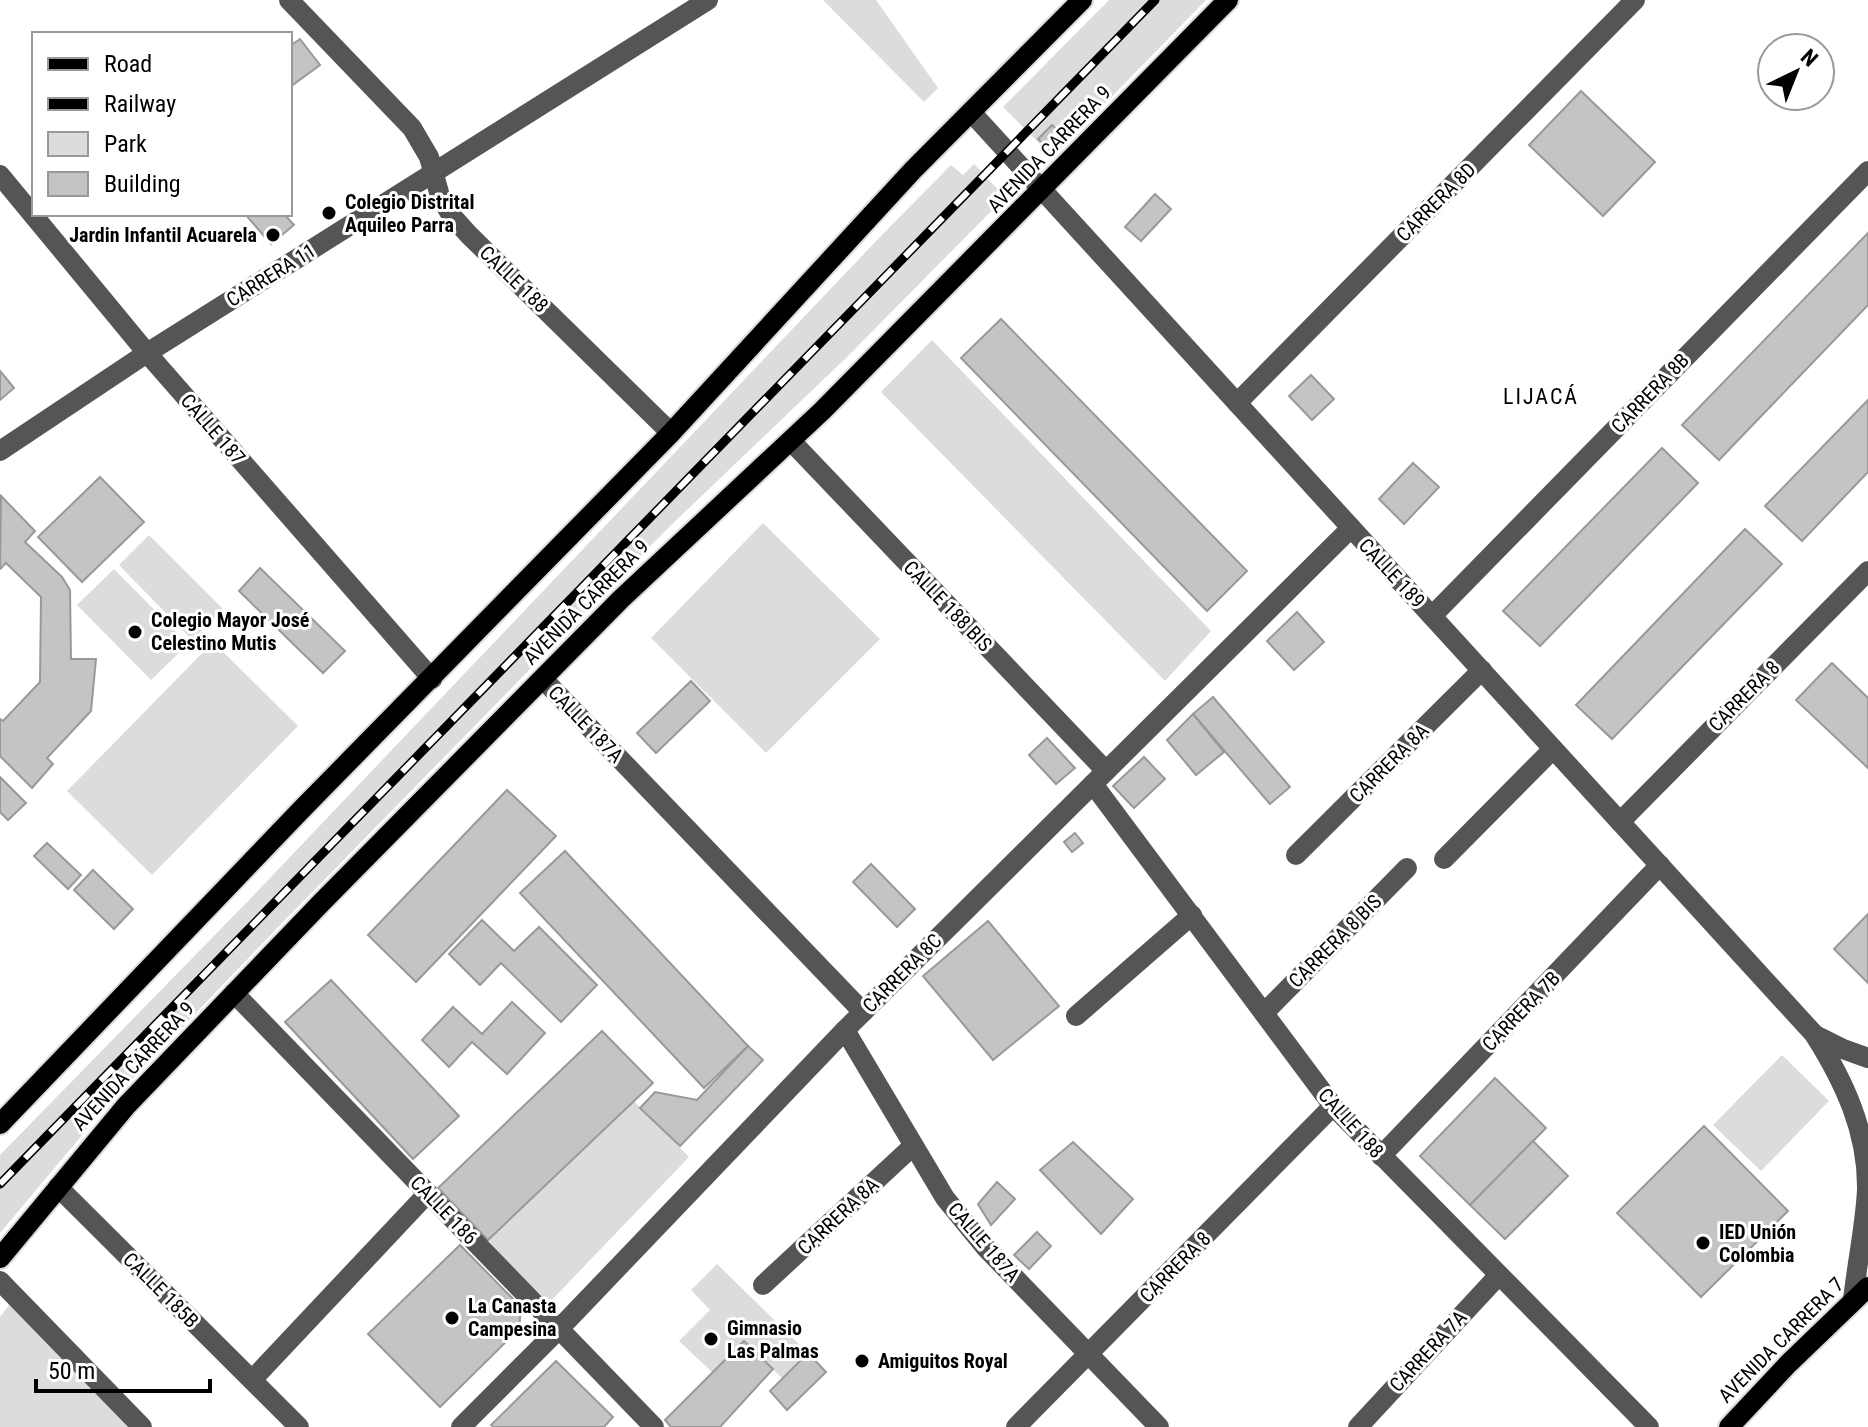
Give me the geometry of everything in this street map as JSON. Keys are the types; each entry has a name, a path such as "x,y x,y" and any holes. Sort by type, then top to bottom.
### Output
{"main road":[{"path":"0,1124 302,809 671,433 913,170 1082,0"},
{"name":"AVENIDA CARRERA 9","path":"0,1258 126,1106 234,993 621,599 791,441 1228,0"},
{"name":"AVENIDA CARRERA 7","path":"1729,1427 1860,1294"}],"street":[{"name":"CALLE 188","path":"289,0 412,128 429,157 440,196 451,215 671,433"},
{"name":"CARRERA 11","path":"0,451 147,353 708,0"},
{"name":"CARRERA 8D","path":"1237,403 1635,0"},
{"name":"CALLE 189","path":"971,112 1814,1034 1836,1067 1847,1091 1865,1154 1867,1186 1860,1294"},
{"name":"CARRERA 8B","path":"1432,616 1868,171"},
{"name":"CALLE 187","path":"0,175 32,214"},
{"name":"CALLE 187","path":"34,216 147,353 432,679"},
{"name":"CALLE 188 BIS","path":"791,441 1100,778"},
{"name":"CARRERA 8C","path":"461,1427 845,1030 1351,528"},
{"name":"CARRERA 8","path":"1620,822 1868,571"},
{"name":"CARRERA 8A","path":"1296,855 1482,670"},
{"name":"CALLE 187A","path":"543,679 863,1012"},
{"path":"1444,859 1553,749"},
{"name":"CALLE 188","path":"1100,778 1192,915 1333,1106 1649,1427"},
{"name":"CARRERA 7B","path":"1381,1156 1660,865"},
{"name":"CARRERA 8 BIS","path":"1264,1013 1407,868"},
{"path":"1076,1016 1192,915"},
{"name":"CALLE 186","path":"234,993 654,1427"},
{"name":"CALLE 187A","path":"845,1030 945,1198 985,1247 1159,1427"},
{"name":"CALLE 189","path":"1814,1034 1868,1058"},
{"name":"CARRERA 8","path":"1016,1427 1333,1106"},
{"name":"CARRERA 8A","path":"763,1285 913,1146"},
{"name":"CALLE 185B","path":"58,1187 299,1427"},
{"path":"252,1380 428,1193"},
{"name":"CARRERA 7A","path":"1358,1427 1499,1275"},
{"path":"0,1281 142,1427"}],"green space":[{"path":"823,0 876,0 938,88 924,102"},
{"path":"1109,0 1206,0 1053,157 1003,107"},
{"path":"974,164 1005,197 848,356 666,530 282,923 104,1109 0,1233 0,1155 250,899 880,237 951,165 963,175"},
{"path":"932,340 1211,631 1165,681 881,392"},
{"path":"763,523 880,639 766,753 651,638"},
{"path":"149,535 223,609 192,640 119,565"},
{"path":"114,569 188,644 151,680 77,605"},
{"path":"213,642 298,726 152,875 67,791"},
{"path":"1782,1055 1829,1101 1761,1171 1713,1125"},
{"path":"634,1101 689,1157 547,1305 488,1240"},
{"path":"717,1264 808,1353 782,1378 744,1342 713,1373 679,1341 710,1310 691,1290"},
{"path":"10,1304 128,1427 0,1427 0,1317"}],"building":[{"path":"300,39 320,65 292,86 292,45"},
{"path":"1581,91 1655,162 1603,216 1529,145"},
{"path":"1052,125 1066,138 1052,153 1038,139"},
{"path":"1155,194 1171,209 1141,241 1125,227"},
{"name":"Jardin Infantil Acuarela","path":"247,216 286,216 294,225 271,244"},
{"path":"1868,233 1868,305 1719,460 1682,425"},
{"path":"1001,319 1247,571 1207,611 961,358"},
{"path":"0,371 14,388 0,400"},
{"path":"1311,375 1334,399 1312,420 1289,396"},
{"path":"1868,400 1868,472 1802,541 1765,506"},
{"path":"1662,448 1698,483 1540,646 1503,611"},
{"path":"1413,463 1439,487 1404,524 1379,499"},
{"path":"100,477 144,522 82,582 38,537"},
{"path":"1,496 35,531 25,542 62,577 70,590 71,659 96,659 91,711 47,758 53,764 32,788 0,756 0,719 3,721 40,682 41,597 6,563 0,569"},
{"path":"1745,529 1782,564 1612,739 1576,705"},
{"path":"260,568 345,651 323,673 239,591"},
{"path":"1297,612 1324,642 1294,670 1267,641"},
{"path":"1832,663 1868,698 1868,768 1796,700"},
{"path":"691,681 710,701 656,753 637,733"},
{"path":"1213,697 1290,787 1270,804 1193,714"},
{"path":"1193,714 1224,752 1196,775 1167,740"},
{"path":"1047,738 1075,768 1056,784 1029,755"},
{"path":"1144,757 1165,779 1134,808 1113,786"},
{"path":"0,777 26,803 8,820 0,812"},
{"path":"507,790 556,836 416,982 368,935"},
{"path":"1075,833 1083,843 1072,852 1064,842"},
{"path":"47,843 81,875 68,889 34,856"},
{"path":"565,851 748,1046 704,1088 520,893"},
{"path":"871,864 915,909 897,927 853,882"},
{"path":"93,870 133,909 114,929 74,890"},
{"path":"1868,914 1868,983 1834,949"},
{"path":"482,920 514,951 539,927 597,985 561,1022 501,963 480,985 449,954"},
{"path":"988,921 1059,1006 993,1060 923,976"},
{"path":"331,980 459,1116 413,1159 285,1022"},
{"path":"512,1002 545,1033 507,1074 472,1042 449,1067 422,1040 453,1007 482,1034"},
{"path":"602,1031 653,1083 488,1240 438,1188"},
{"path":"748,1046 763,1060 680,1146 640,1108 655,1092 697,1100"},
{"path":"1495,1078 1546,1128 1470,1205 1420,1156"},
{"path":"1704,1126 1788,1211 1701,1297 1617,1213"},
{"path":"1533,1141 1568,1176 1505,1239 1470,1205"},
{"path":"1073,1142 1133,1199 1101,1234 1040,1170"},
{"path":"997,1182 1015,1199 991,1225 978,1204"},
{"path":"1037,1232 1051,1246 1029,1269 1014,1255"},
{"name":"La Canasta Campesina","path":"460,1245 521,1307 519,1329 440,1407 368,1334"},
{"path":"744,1341 773,1369 720,1427 671,1427 665,1420"},
{"path":"808,1353 826,1372 787,1410 770,1391"},
{"path":"556,1361 613,1417 604,1427 491,1425"}],"railway":[{"path":"0,1184 1155,0"}],"place":[{"name":"Colegio Distrital Aquileo Parra","path":"329,213"},
{"name":"Jardin Infantil Acuarela","path":"273,235"},
{"name":"Colegio Mayor José Celestino Mutis","path":"135,632"},
{"name":"IED Unión Colombia","path":"1703,1243"},
{"name":"La Canasta Campesina","path":"452,1318"},
{"name":"Gimnasio Las Palmas","path":"711,1339"},
{"name":"Amiguitos Royal","path":"862,1361"}],"district":[{"name":"LIJACÁ","path":"1541,396"}]}
